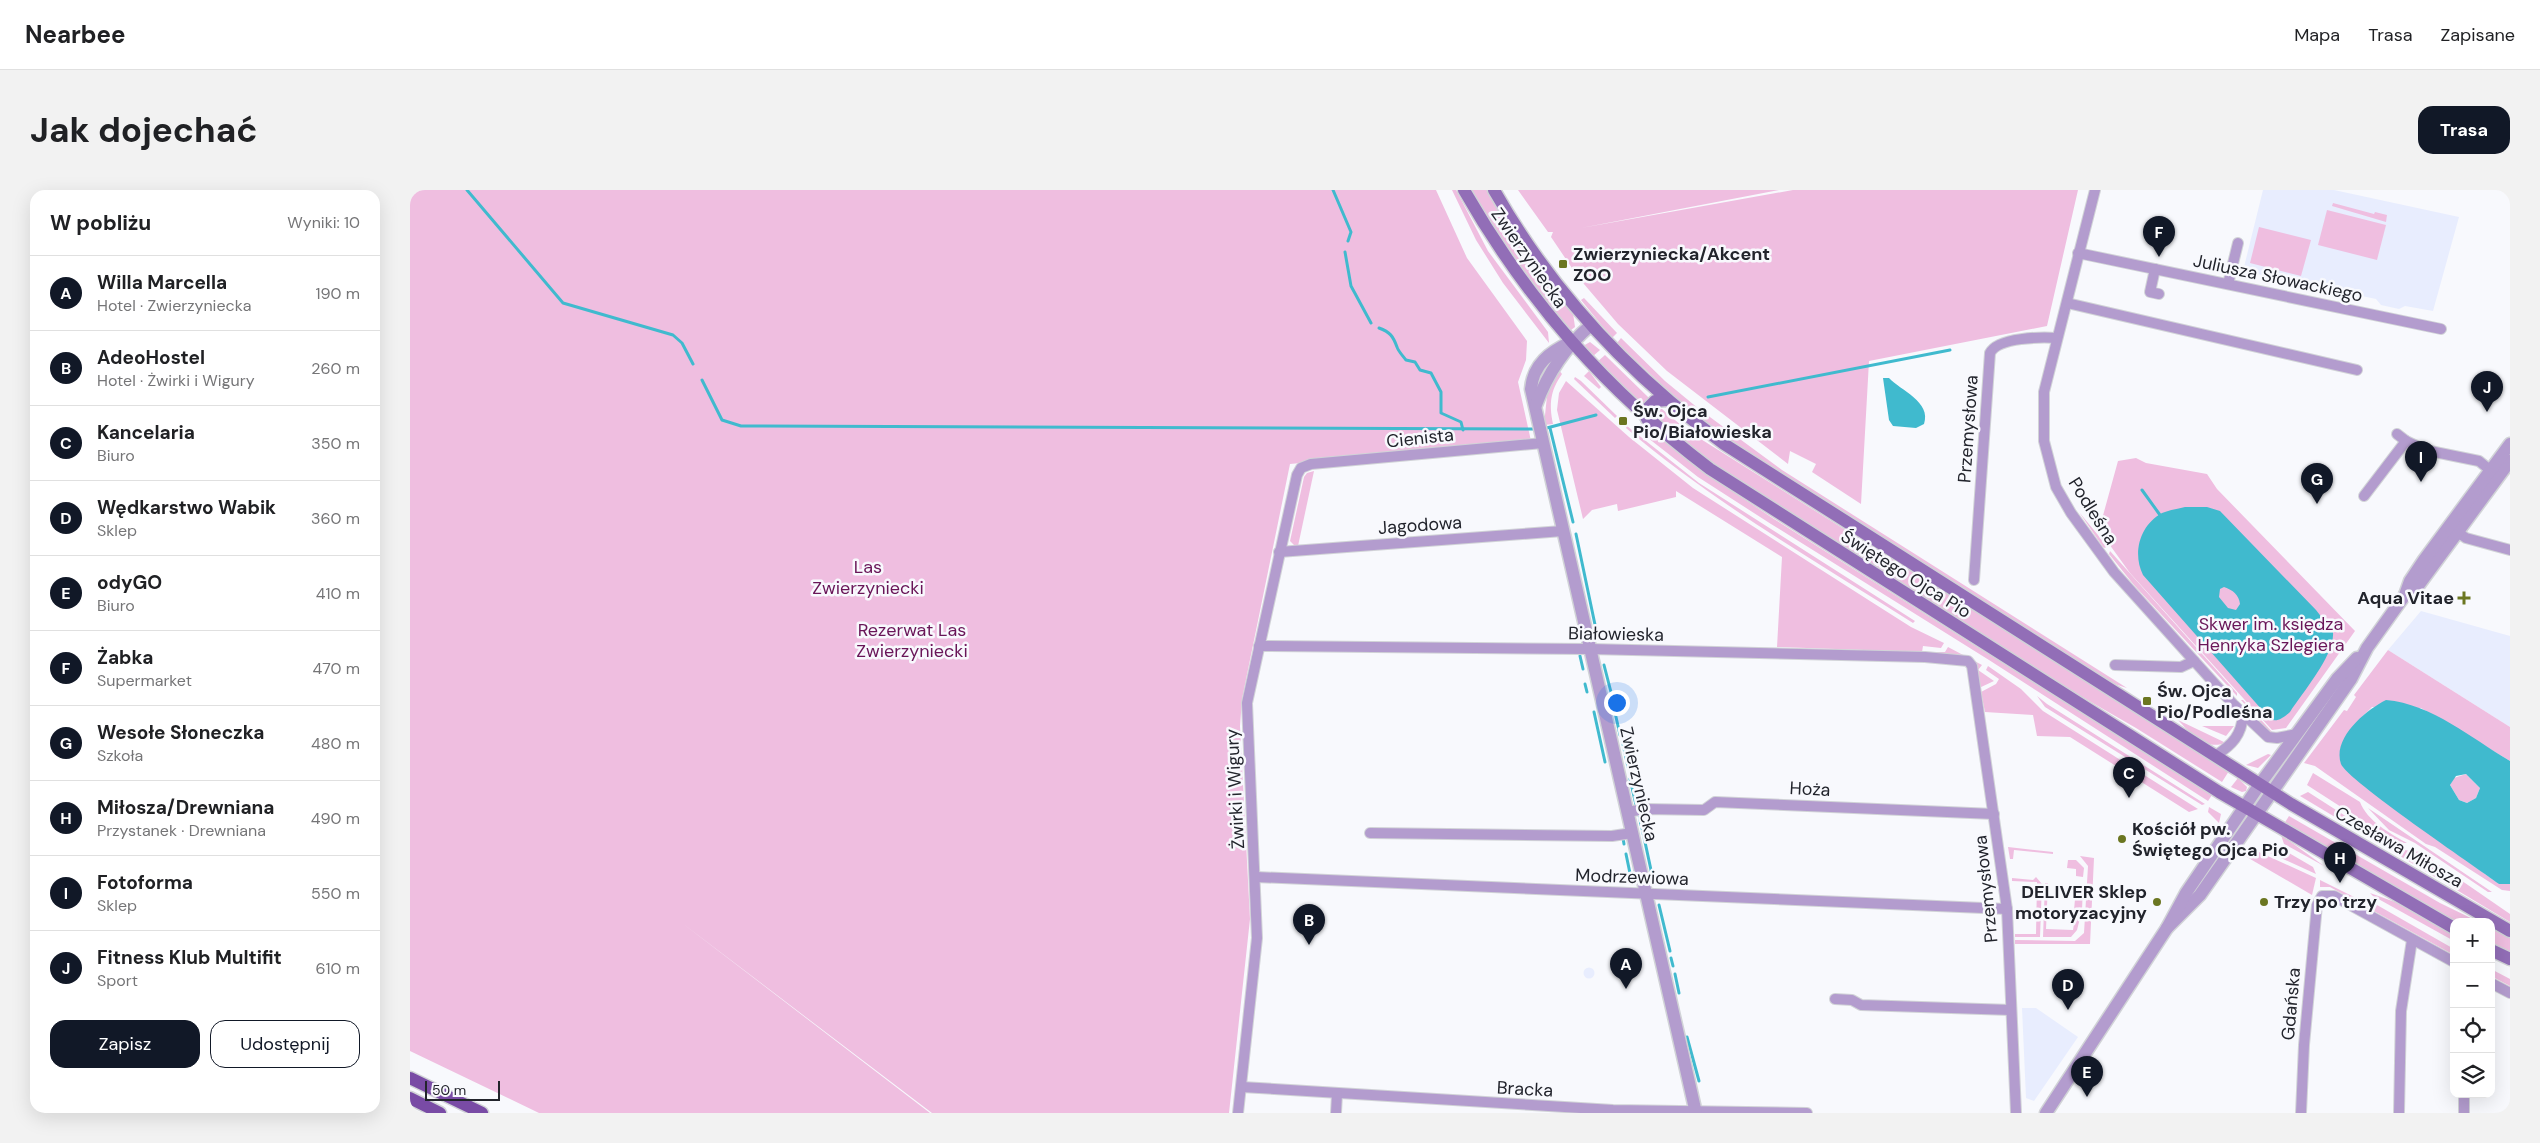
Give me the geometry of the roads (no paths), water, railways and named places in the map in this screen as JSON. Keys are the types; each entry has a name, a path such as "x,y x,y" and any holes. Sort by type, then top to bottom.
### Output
{"main road":[{"name":"Zwierzyniecka","path":"1464,190 1501,252 1571,342"},
{"name":"Zwierzyniecka","path":"1494,190 1540,262 1591,324"},
{"name":"Świętego Ojca Pio","path":"1591,324 1667,400 1740,455 2265,788"},
{"name":"Świętego Ojca Pio","path":"1571,342 1647,418 1710,469 2256,814"},
{"path":"1647,418 1647,409 1651,404 1660,400 1667,400"},
{"name":"Czesława Miłosza","path":"2265,788 2510,931"},
{"path":"2256,814 2450,926"},
{"path":"2495,952 2510,960"},
{"path":"410,1078 482,1113"},
{"path":"410,1098 440,1113"}],"street":[{"name":"Podleśna","path":"2095,190 2044,392 2042,416 2044,441 2056,486 2071,513 2108,565 2243,714 2268,737 2277,738 2297,734"},
{"path":"2228,284 2238,243"},
{"name":"Juliusza Słowackiego","path":"2078,253 2441,329"},
{"path":"2155,269 2150,292 2159,294"},
{"path":"2067,303 2357,370"},
{"name":"Zwierzyniecka","path":"1591,324 1571,342 1552,351 1536,371 1531,389 1536,404 1542,440 1695,1112"},
{"name":"Przemysłowa","path":"1974,580 1990,353 1993,348 2003,343 2044,337 2058,338"},
{"path":"2364,496 2401,437 2425,450 2479,461 2494,474"},
{"name":"Cienista","path":"1301,468 1311,464 1542,440"},
{"path":"2167,928 2200,895 2256,814 2265,788 2297,734 2337,679 2367,648 2405,596 2410,581 2428,563 2454,530 2494,474 2510,447"},
{"path":"2494,474 2510,461"},
{"name":"Żwirki i Wigury","path":"1238,1113 1257,938 1256,877 1247,703 1279,552 1297,476 1301,468"},
{"path":"2454,530 2466,538 2510,550"},
{"name":"Jagodowa","path":"1279,552 1563,531"},
{"name":"Białowieska","path":"1259,646 1590,649 1963,658 1971,662"},
{"path":"2046,1113 2167,928 2186,893 2244,808 2265,788 2351,679 2367,648"},
{"path":"2115,665 2181,667 2194,661"},
{"name":"Przemysłowa","path":"1971,662 2007,909 2016,1113"},
{"path":"2215,756 2236,739 2242,725 2243,714"},
{"name":"Hoża","path":"1627,812 1645,809 1704,810 1715,802 1994,814"},
{"path":"1370,833 1612,836 1632,833"},
{"name":"Modrzewiowa","path":"1256,877 2007,909"},
{"name":"Gdańska","path":"2301,1113 2304,1045 2319,899 2330,894 2412,940"},
{"path":"2399,1113 2401,1011 2412,940 2450,960"},
{"path":"2495,985 2510,993"},
{"path":"1835,999 1852,1000 1874,1009 2011,1010"},
{"name":"Bracka","path":"1242,1087 1613,1112 1807,1113"},
{"path":"1336,1113 1337,1094"},
{"path":"2464,1098 2464,1113"}],"water":[{"path":"1883,378 1889,378 1914,397 1923,409 1925,416 1924,424 1916,428 1893,426 1889,420"},
{"name":"Skwer im. księdza Henryka Szlegiera","path":"2185,507 2207,507 2220,511 2316,610 2333,632 2329,651 2324,662 2290,712 2280,719 2270,719 2143,575 2138,558 2138,549 2143,532 2154,518 2162,513","holes":["2224,587 2233,591 2238,598 2240,604 2236,610 2228,608 2219,597 2220,589"]},
{"path":"2386,700 2419,708 2451,723 2510,761 2510,884 2499,884 2440,843 2365,787 2341,764 2341,744 2346,735 2361,718","holes":["2466,774 2480,788 2476,798 2467,803 2459,800 2450,785 2456,776"]}],"waterway":[{"path":"467,190 563,303 673,335 682,343 693,364"},
{"path":"1333,190 1351,232 1348,241"},
{"path":"1345,252 1351,286 1371,323"},
{"path":"1379,328 1391,335 1398,350 1406,360 1415,362 1420,370 1431,373 1441,392 1441,413 1461,422 1463,430"},
{"path":"1708,397 1950,350"},
{"path":"702,380 722,420 741,426 1537,429"},
{"path":"1543,429 1596,415"},
{"path":"1550,428 1573,522"},
{"path":"2142,490 2160,515"},
{"path":"1576,534 1598,639"},
{"path":"1580,656 1583,669"},
{"path":"1604,665 1612,696"},
{"path":"1585,684 1587,692"},
{"path":"1614,708 1620,735"},
{"path":"1594,712 1605,762"},
{"path":"1623,744 1628,767"},
{"path":"1630,779 1636,805"},
{"path":"1639,814 1641,825"},
{"path":"1642,828 1654,884"},
{"path":"1623,838 1624,844"},
{"path":"1626,854 1632,883"},
{"path":"1659,905 1670,951"},
{"path":"1671,958 1673,966"},
{"path":"1675,974 1679,993"},
{"path":"1687,1037 1699,1081"}],"place":[{"name":"Żabka","path":"2159,257"},
{"name":"Zwierzyniecka/Akcent ZOO","path":"1563,264"},
{"name":"Fitness Klub Multifit","path":"2487,412"},
{"name":"Św. Ojca Pio/Białowieska","path":"1623,421"},
{"name":"Fotoforma","path":"2421,482"},
{"name":"Wesołe Słoneczka","path":"2317,504"},
{"name":"Aqua Vitae","path":"2464,598"},
{"name":"Św. Ojca Pio/Podleśna","path":"2147,701"},
{"name":"Kancelaria","path":"2129,798"},
{"name":"Kościół pw. Świętego Ojca Pio","path":"2122,839"},
{"name":"Miłosza/Drewniana","path":"2340,883"},
{"name":"DELIVER Sklep motoryzacyjny","path":"2157,902"},
{"name":"Trzy po trzy","path":"2264,902"},
{"name":"AdeoHostel","path":"1309,945"},
{"name":"Willa Marcella","path":"1626,989"},
{"name":"Wędkarstwo Wabik","path":"2068,1010"},
{"name":"odyGO","path":"2087,1097"}],"park label":[{"name":"Las Zwierzyniecki","path":"868,577"},
{"name":"Rezerwat Las Zwierzyniecki","path":"912,640"}]}
